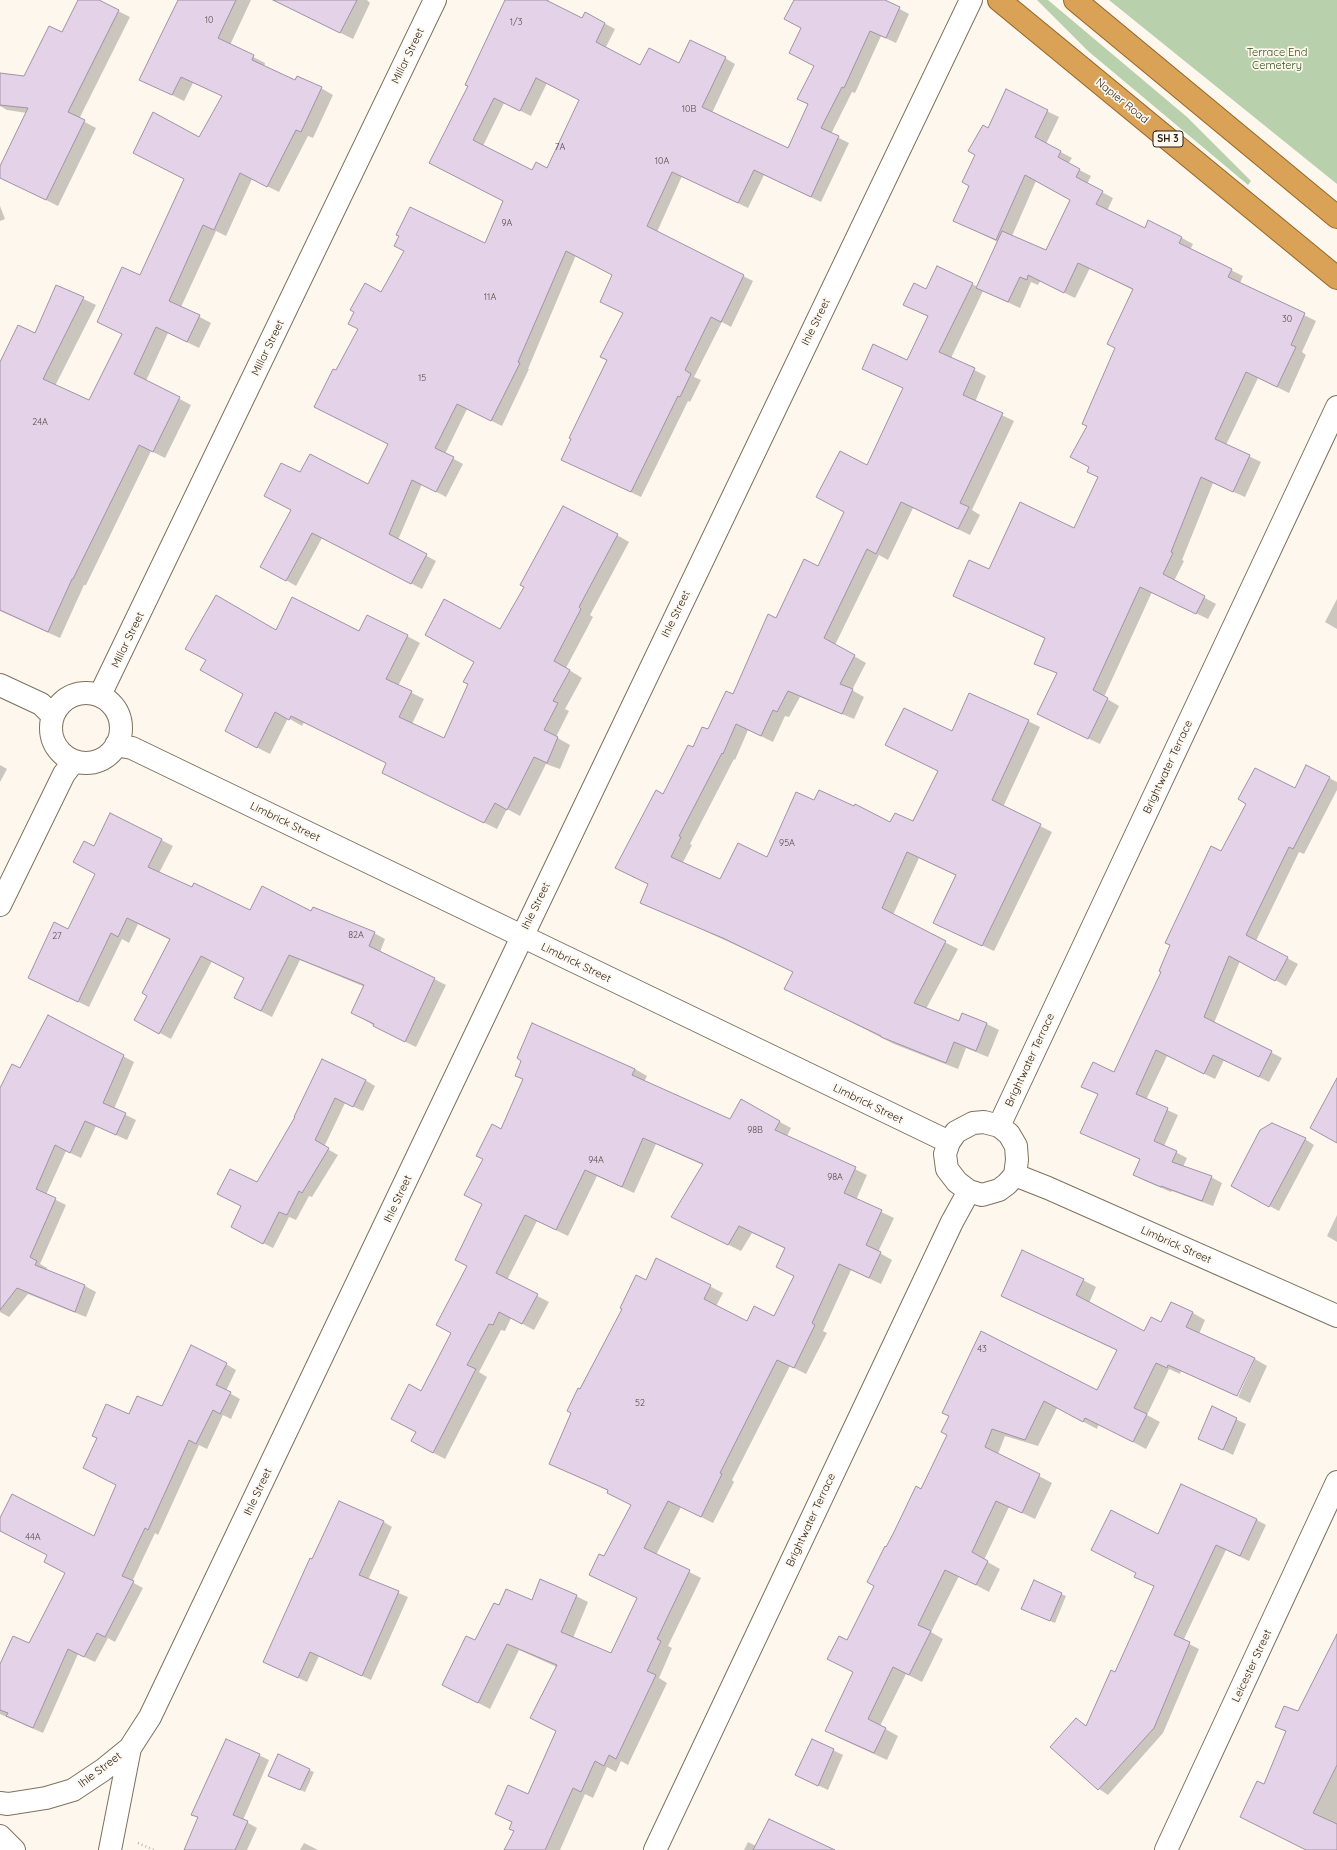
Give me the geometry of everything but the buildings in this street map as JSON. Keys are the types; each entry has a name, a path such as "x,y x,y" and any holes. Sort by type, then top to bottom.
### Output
{"highway":[{"name":"Napier Road","path":"999,0 1337,278"},
{"path":"1075,0 1337,217"}],"street":[{"name":"Millar Street","path":"100,695 435,0"},
{"name":"Ihle Street","path":"0,1803 8,1804 46,1798 73,1790 103,1770 130,1748 150,1717 971,0"},
{"name":"Brightwater Terrace","path":"999,1126 1337,407"},
{"path":"0,685 41,704 52,716"},
{"path":"89,692 100,695 110,702 117,711 121,722 120,734 116,745 109,754 98,761 86,763 74,761 64,756 57,748 52,738 50,726 52,716 58,706 66,698 89,692"},
{"name":"Limbrick Street","path":"116,745 132,748 949,1142"},
{"path":"0,905 64,774 74,761"},
{"path":"984,1122 999,1126 1010,1134 1016,1146 1017,1160 1015,1175 999,1190 982,1195 969,1191 957,1182 947,1169 945,1154 949,1142 956,1132 973,1123 984,1122"},
{"name":"Limbrick Street","path":"1015,1175 1048,1188 1337,1316"},
{"name":"Brightwater Terrace","path":"655,1850 945,1236 969,1191"},
{"name":"Leicester Street","path":"1166,1850 1337,1482"},
{"path":"110,1850 130,1748"},
{"path":"0,1836 14,1850"}],"green space":[{"path":"1037,0 1048,0 1187,117 1251,181 1248,185 1088,51"},
{"name":"Terrace End Cemetery","path":"1109,0 1337,0 1337,184"}]}
